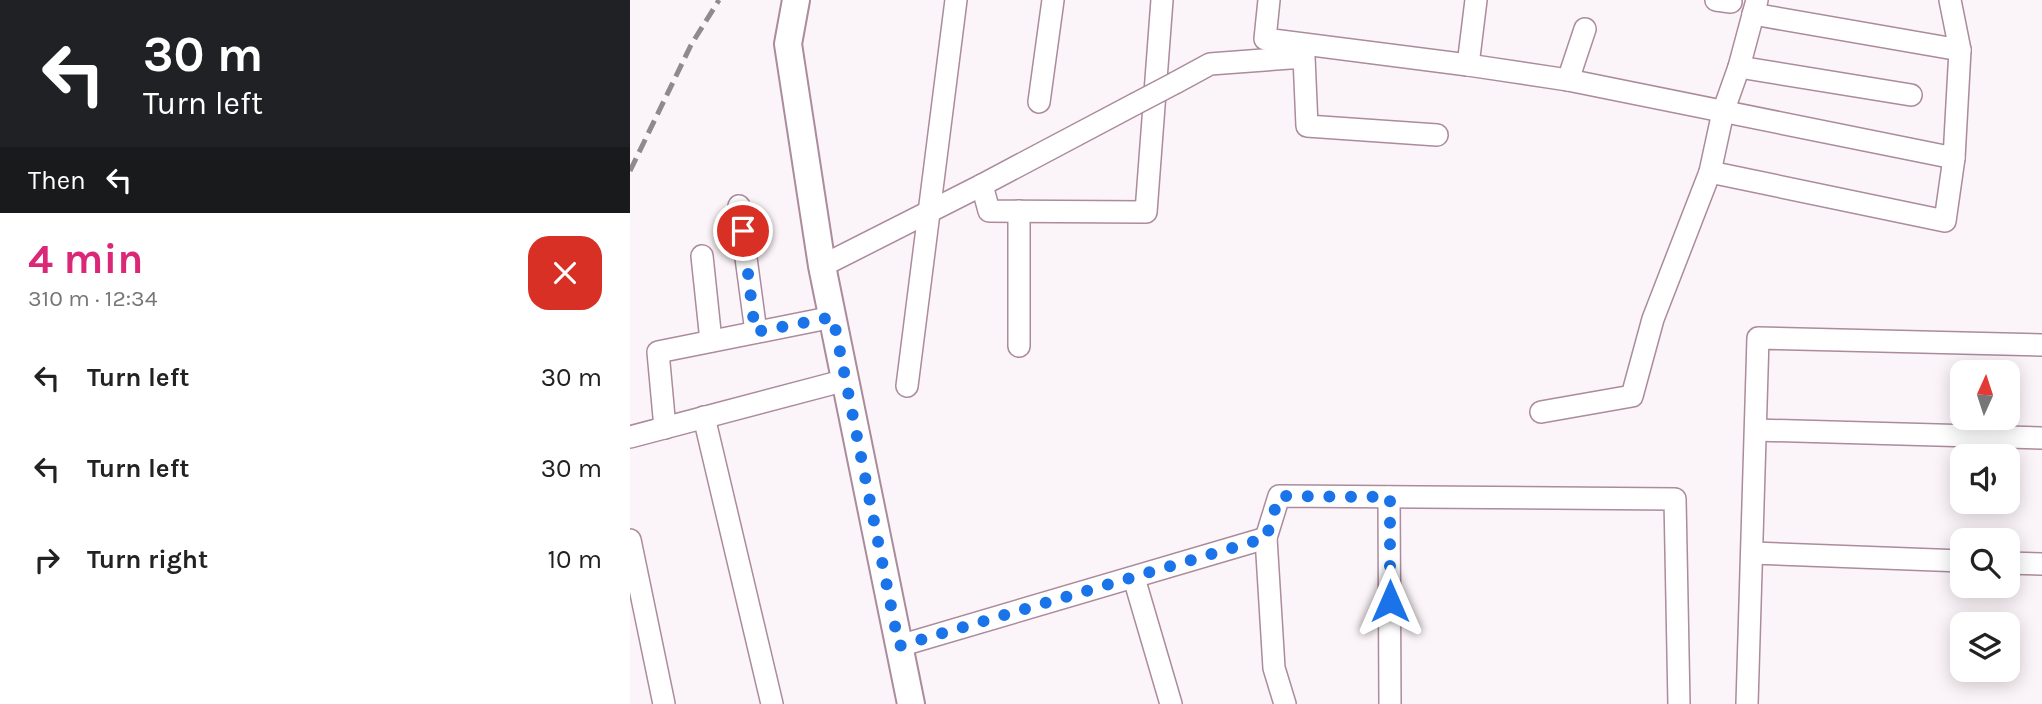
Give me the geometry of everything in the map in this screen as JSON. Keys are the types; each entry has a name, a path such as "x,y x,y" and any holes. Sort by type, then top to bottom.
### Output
{"street":[{"path":"796,0 788,44 822,266 911,704"},
{"path":"907,386 956,0"},
{"path":"1039,102 1053,0"},
{"path":"982,185 989,211 1146,212 1162,0"},
{"path":"1269,0 1265,39 1568,80 1954,158"},
{"path":"1468,65 1476,0"},
{"path":"1710,172 1945,221 1954,158 1960,50 1949,0"},
{"path":"1542,412 1632,396 1653,319 1710,172 1723,112 1739,68 1755,7 1960,50"},
{"path":"1568,80 1585,29"},
{"path":"822,266 1210,64 1304,57 1307,126 1437,135"},
{"path":"1739,68 1911,95"},
{"path":"739,206 755,332"},
{"path":"1018,346 1019,211"},
{"path":"702,256 711,341"},
{"path":"665,428 658,352 833,317"},
{"path":"1747,704 1758,338 2042,345"},
{"path":"630,437 846,380"},
{"path":"704,417 772,704"},
{"path":"1756,430 2042,438"},
{"path":"1285,704 1274,668 1266,538 1279,496 1675,499 1679,704"},
{"path":"1390,497 1390,704"},
{"path":"899,646 1266,538"},
{"path":"630,540 664,704"},
{"path":"1752,553 1950,561"},
{"path":"2020,563 2042,564"},
{"path":"1134,578 1171,704"}],"railway":[{"path":"630,171 691,45 719,0"}],"route":[{"path":"743,231 755,332 833,317 899,646 1266,538 1279,496 1390,497 1390,601"}]}
